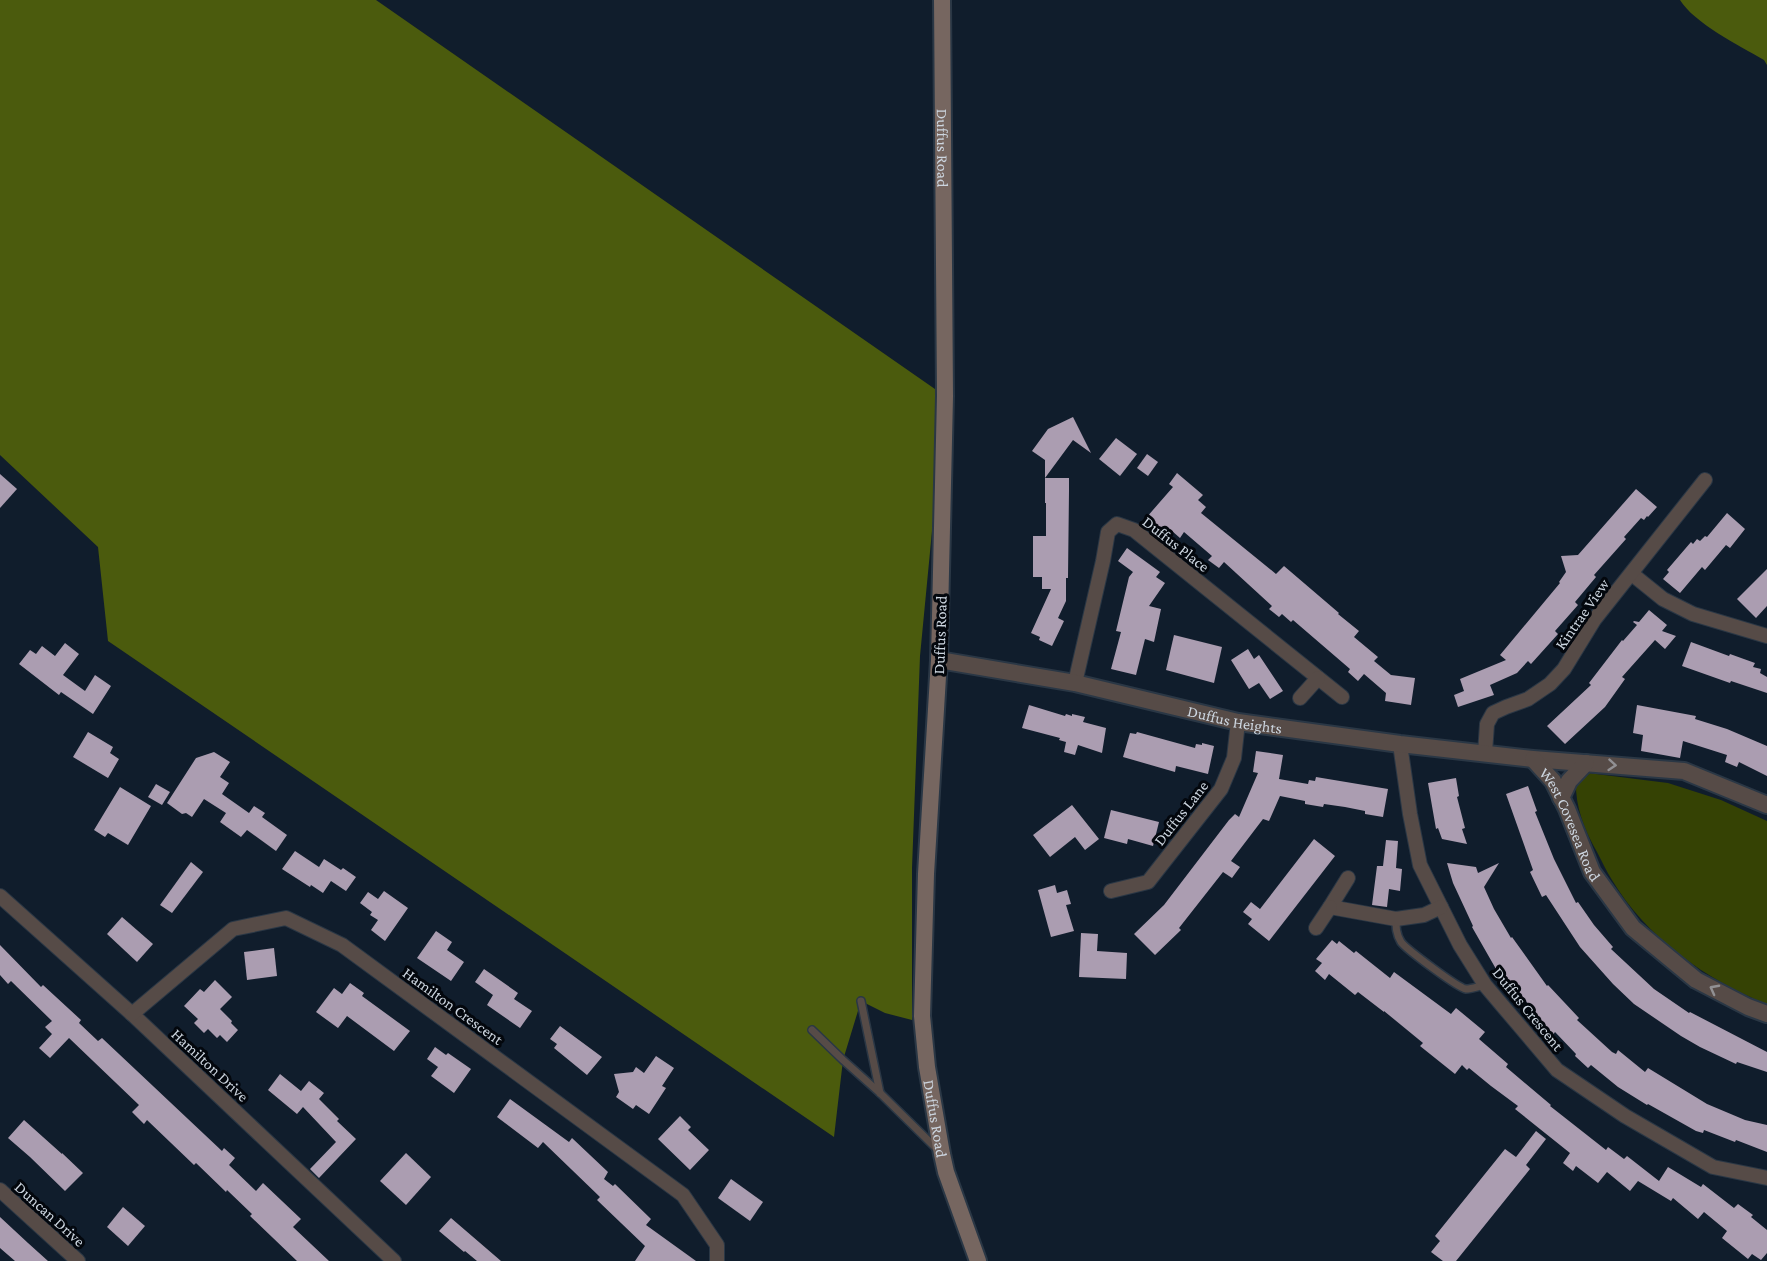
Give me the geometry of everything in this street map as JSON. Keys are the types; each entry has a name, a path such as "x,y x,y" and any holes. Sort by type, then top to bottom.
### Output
{"main road":[{"name":"Duffus Road","path":"942,0 945,396 939,660 926,874 922,1016 927,1067 946,1172 978,1261"}],"street":[{"name":"Kintrae View","path":"1485,753 1486,724 1493,713 1528,699 1550,684 1564,669 1594,620 1705,480"},
{"name":"Duffus Place","path":"1076,684 1108,532 1117,524 1134,530 1342,697"},
{"path":"1632,574 1663,599 1693,614 1767,636"},
{"name":"Duffus Heights","path":"939,660 1076,684 1238,722 1533,759"},
{"path":"1299,698 1318,678"},
{"name":"Duffus Lane","path":"1110,891 1148,882 1221,789 1234,758 1238,722"},
{"name":"Duffus Crescent","path":"1400,744 1420,865 1460,945 1485,985 1557,1070 1625,1116 1713,1167 1767,1178"},
{"name":"West Covesea Road","path":"1533,759 1684,771 1767,805"},
{"name":"West Covesea Road","path":"1533,759 1553,781 1592,872 1632,928 1696,980 1748,1007 1767,1014"},
{"path":"1561,798 1569,780 1586,763"},
{"path":"1316,928 1348,878"},
{"name":"Hamilton Drive","path":"0,897 132,1014 394,1261"},
{"path":"1330,906 1396,919 1424,915 1441,907"},
{"name":"Hamilton Crescent","path":"132,1014 233,929 286,918 342,945 683,1196 717,1245 717,1261"},
{"name":"Duncan Drive","path":"0,1190 78,1261"}],"lane":[{"path":"1396,919 1396,931 1402,943 1450,981 1465,989 1485,985"},
{"path":"861,1000 880,1093"},
{"path":"812,1030 942,1154"}],"green space":[{"path":"0,0 376,0 945,396 920,656 912,868 912,1020 885,1013 861,1001 843,1060 834,1137 108,641 98,547 0,455"},
{"path":"1680,0 1767,0 1767,65 1764,60 1706,25"},
{"path":"1588,773 1668,783 1721,800 1767,821 1767,1004 1722,983 1679,954 1642,920 1626,900 1608,873 1582,818 1577,801 1576,782"}],"building":[{"path":"1073,417 1091,453 1073,440 1045,478 1045,460 1032,451 1048,429"},
{"path":"1116,438 1137,454 1120,476 1099,459"},
{"path":"1147,454 1158,462 1148,476 1137,468"},
{"path":"1177,473 1203,495 1198,500 1206,507 1201,513 1276,574 1284,566 1359,631 1354,637 1378,657 1374,661 1391,675 1415,678 1411,705 1385,701 1386,693 1364,674 1358,681 1348,672 1350,669 1293,620 1291,622 1282,614 1279,617 1269,609 1272,606 1224,562 1219,568 1208,560 1212,556 1184,532 1180,538 1172,531 1167,536 1146,518 1173,487 1169,484"},
{"path":"0,474 17,489 0,508"},
{"path":"1045,478 1069,478 1068,578 1066,578 1066,601 1058,618 1064,621 1052,646 1031,633 1051,589 1042,589 1042,577 1033,577 1033,536 1046,536"},
{"path":"1636,489 1657,507 1644,520 1641,518 1594,575 1596,577 1575,602 1578,605 1555,631 1558,634 1531,664 1528,661 1517,673 1490,685 1494,695 1458,707 1454,695 1464,691 1460,679 1506,660 1500,655 1560,583 1566,572 1561,556 1578,555"},
{"path":"1727,513 1745,529 1730,548 1726,545 1705,570 1702,567 1680,593 1663,579 1669,572 1667,570 1691,542 1693,544 1697,539 1700,541 1705,536 1707,537"},
{"path":"1127,548 1160,572 1156,577 1165,583 1149,606 1161,609 1154,642 1145,639 1136,675 1111,669 1121,632 1116,631 1129,577 1133,572 1118,561"},
{"path":"1767,569 1767,606 1756,618 1737,599"},
{"path":"1649,610 1667,625 1662,631 1676,636 1665,649 1655,640 1622,677 1625,679 1605,707 1565,744 1547,726 1591,685 1589,683 1622,640 1637,625 1633,622 1639,622"},
{"path":"1174,635 1222,647 1214,683 1166,670"},
{"path":"1691,642 1755,663 1753,667 1761,669 1760,673 1767,677 1767,693 1682,666"},
{"path":"65,643 79,654 63,675 85,691 95,675 111,686 93,714 61,692 59,695 19,664 30,650 36,654 42,646 55,656"},
{"path":"1248,649 1254,659 1259,655 1283,691 1270,699 1259,683 1249,689 1231,660"},
{"path":"1029,705 1065,716 1066,714 1072,716 1072,714 1085,717 1083,722 1106,728 1102,753 1078,745 1075,755 1064,752 1066,742 1059,740 1060,738 1022,728"},
{"path":"1637,705 1696,716 1695,719 1727,729 1767,746 1767,776 1739,762 1737,767 1725,762 1727,755 1683,741 1680,758 1641,751 1643,735 1633,733"},
{"path":"88,732 113,747 110,753 119,759 108,778 73,757"},
{"path":"1137,732 1195,748 1196,744 1202,745 1202,743 1214,746 1208,774 1176,766 1175,772 1123,757 1130,733 1136,734"},
{"path":"1256,751 1283,755 1279,779 1308,784 1309,780 1315,781 1316,777 1388,789 1383,817 1345,807 1305,804 1305,801 1280,796 1269,821 1263,819 1231,861 1240,867 1232,878 1223,872 1179,928 1181,930 1155,955 1134,934 1164,905 1229,820 1235,814 1239,817 1258,773 1253,772"},
{"path":"214,752 230,762 220,777 229,783 222,794 249,813 254,806 265,813 262,817 287,835 276,851 247,830 241,837 220,822 226,813 204,799 192,817 186,813 182,814 167,803 196,758"},
{"path":"1456,778 1459,796 1457,797 1465,828 1462,829 1467,844 1442,839 1438,828 1436,829 1428,783"},
{"path":"156,784 170,792 162,805 148,797"},
{"path":"1528,786 1537,811 1535,812 1554,859 1576,903 1578,902 1613,947 1611,949 1654,989 1689,1013 1767,1052 1767,1072 1737,1062 1736,1064 1681,1036 1634,1004 1580,947 1546,895 1542,897 1530,872 1533,870 1506,794"},
{"path":"120,787 151,806 128,845 108,833 105,837 94,830"},
{"path":"1072,805 1099,839 1085,850 1075,837 1050,857 1033,835"},
{"path":"1111,810 1159,822 1153,846 1128,839 1127,844 1104,838"},
{"path":"1314,839 1335,856 1269,941 1248,924 1252,919 1243,912 1251,902 1260,909"},
{"path":"1386,840 1398,841 1396,868 1402,869 1400,891 1389,889 1387,907 1372,905 1377,866 1383,866"},
{"path":"295,851 319,867 324,859 356,877 346,891 331,881 323,893 282,869"},
{"path":"191,862 203,872 172,913 160,905"},
{"path":"1447,863 1476,867 1478,873 1499,863 1484,887 1494,909 1511,938 1547,986 1579,1018 1577,1020 1612,1052 1616,1054 1618,1050 1645,1072 1648,1068 1707,1104 1745,1120 1767,1125 1767,1152 1704,1130 1703,1133 1696,1131 1618,1087 1591,1065 1588,1068 1555,1032 1553,1035 1511,982 1509,984 1496,969 1472,927"},
{"path":"1055,885 1057,893 1067,890 1071,904 1066,905 1074,931 1051,937 1038,890"},
{"path":"384,891 408,908 385,941 371,930 378,920 370,915 372,912 360,903 368,892 378,899"},
{"path":"122,917 153,944 137,962 107,934"},
{"path":"436,931 452,942 447,950 464,962 451,981 417,958"},
{"path":"1081,933 1098,934 1097,951 1127,953 1126,979 1079,977"},
{"path":"1332,940 1337,944 1339,941 1354,953 1356,951 1390,978 1394,972 1451,1014 1456,1008 1485,1032 1479,1039 1508,1064 1506,1067 1550,1106 1606,1150 1608,1147 1624,1159 1627,1156 1659,1181 1668,1167 1701,1187 1703,1184 1734,1208 1738,1204 1753,1215 1751,1217 1767,1230 1767,1253 1761,1260 1752,1254 1748,1259 1722,1238 1727,1231 1704,1212 1698,1219 1673,1198 1671,1201 1638,1181 1630,1191 1607,1172 1598,1183 1576,1166 1573,1171 1563,1163 1570,1153 1515,1109 1518,1106 1469,1068 1467,1070 1462,1065 1455,1074 1420,1046 1423,1043 1384,1011 1358,992 1355,995 1329,974 1325,980 1315,971 1322,963 1316,959"},
{"path":"0,945 41,987 43,985 81,1020 79,1023 98,1041 102,1038 222,1151 224,1148 235,1158 229,1165 256,1191 263,1183 301,1219 293,1227 329,1261 297,1261 250,1216 252,1214 227,1190 226,1192 196,1163 194,1165 147,1120 144,1124 132,1112 139,1105 69,1038 50,1058 39,1048 52,1034 45,1027 52,1021 11,981 8,984 0,975"},
{"path":"274,948 277,976 247,980 244,952"},
{"path":"484,969 518,993 514,999 532,1011 520,1028 487,1005 493,995 475,982"},
{"path":"215,980 232,997 220,1009 238,1030 227,1042 220,1035 217,1038 208,1029 204,1033 194,1023 198,1019 184,1006 200,989 204,992"},
{"path":"350,983 364,993 362,996 410,1031 394,1051 347,1016 338,1028 316,1012 334,988 342,994"},
{"path":"560,1026 602,1057 587,1075 554,1048 557,1044 550,1039"},
{"path":"435,1047 471,1069 454,1093 431,1076 438,1067 427,1059"},
{"path":"656,1056 674,1068 662,1086 666,1088 649,1114 636,1105 633,1109 616,1097 619,1092 614,1074 633,1072 636,1067 644,1073"},
{"path":"280,1074 301,1091 309,1081 324,1093 319,1099 356,1139 319,1178 310,1169 336,1142 303,1107 297,1114 268,1090"},
{"path":"510,1099 569,1142 572,1138 608,1172 604,1179 613,1186 615,1184 651,1219 646,1225 696,1261 635,1261 645,1246 597,1200 600,1197 543,1142 538,1148 497,1117"},
{"path":"680,1116 691,1127 688,1130 709,1150 690,1170 658,1139"},
{"path":"24,1120 83,1173 65,1191 8,1138"},
{"path":"1536,1131 1546,1139 1526,1165 1530,1169 1456,1261 1443,1261 1431,1252 1440,1241 1435,1236 1505,1149 1516,1157"},
{"path":"406,1153 431,1177 406,1205 380,1181"},
{"path":"731,1179 763,1202 750,1221 718,1198"},
{"path":"123,1207 145,1226 128,1246 107,1227"},
{"path":"0,1217 48,1261 15,1261 0,1248"},
{"path":"451,1218 501,1261 477,1261 439,1231"}]}
